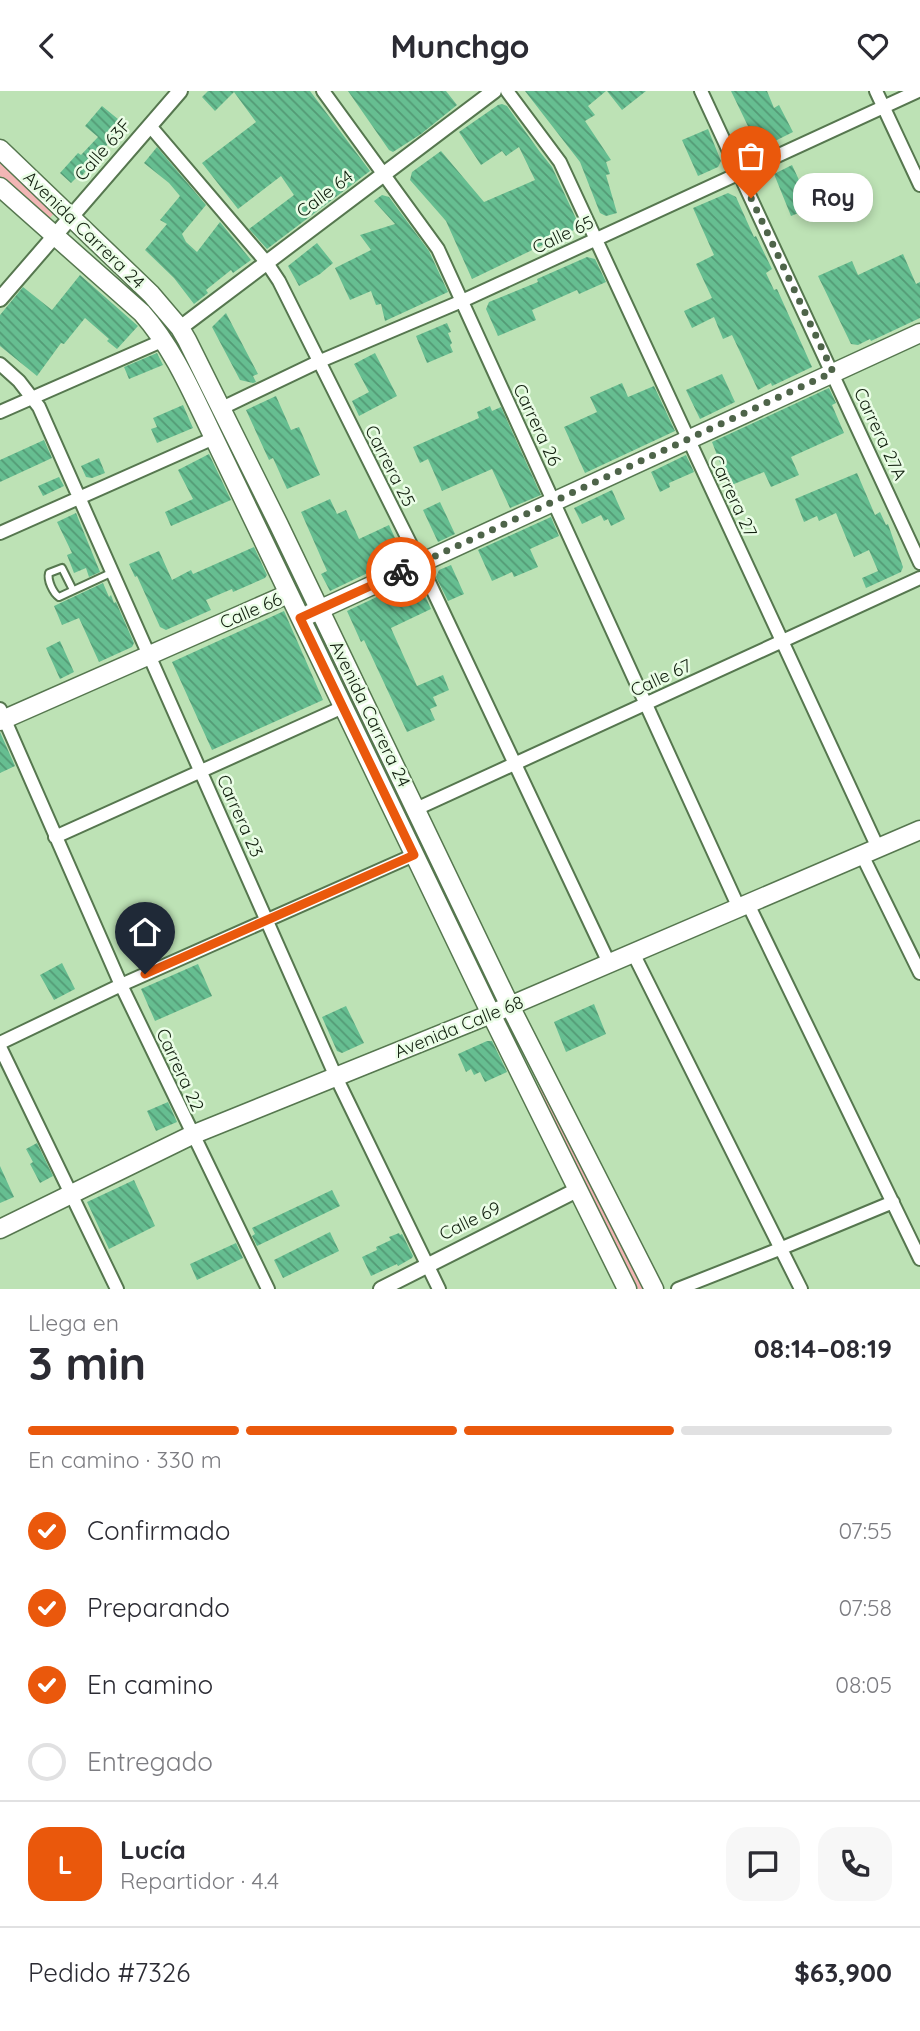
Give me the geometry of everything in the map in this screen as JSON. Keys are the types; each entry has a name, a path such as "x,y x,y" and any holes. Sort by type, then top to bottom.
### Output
{"main road":[{"name":"Avenida Carrera 24","path":"0,149 151,294 180,328 222,408 510,1006 654,1289"},
{"name":"Avenida Carrera 24","path":"0,187 136,307 164,340 214,438 625,1288"},
{"path":"300,618 920,333"},
{"name":"Calle 66","path":"1,716 288,594 319,610"},
{"name":"Avenida Calle 68","path":"0,1229 192,1135 491,1014 920,830"}],"street":[{"name":"Calle 63F","path":"0,299 180,91"},
{"name":"Carrera 26","path":"323,91 438,249 646,704 743,906 920,1259"},
{"name":"Calle 64","path":"180,328 494,91"},
{"name":"Carrera 27","path":"507,91 560,162 781,642 920,973"},
{"name":"Carrera 27A","path":"701,91 920,563"},
{"path":"876,91 920,185"},
{"name":"Calle 65","path":"222,408 918,91"},
{"name":"Carrera 25","path":"150,126 267,263 279,281 420,563 609,963"},
{"path":"0,412 164,340"},
{"name":"Carrera 23","path":"0,364 34,398 336,1077 439,1289"},
{"path":"0,533 214,438"},
{"name":"Calle 67","path":"416,809 920,578"},
{"path":"55,837 343,707"},
{"name":"Carrera 22","path":"1,716 121,985 268,1289"},
{"path":"117,1289 0,1045 121,985 414,855"},
{"path":"633,953 801,1289"},
{"name":"Calle 69","path":"381,1289 578,1190"},
{"path":"678,1289 893,1202"}],"lane":[{"path":"73,590 65,570 60,568 49,573 48,578 57,596 73,590 113,572"}],"shaded area":[{"path":"0,159 56,211 48,220 0,176"},
{"path":"544,1086 647,1289 638,1289 536,1089"}],"building":[{"path":"208,91 310,91 370,171 267,249 249,229 294,195 281,176 238,209 202,163 256,122 234,92 215,111 202,97"},
{"path":"348,91 446,91 457,105 393,152"},
{"path":"525,91 606,91 588,106 595,115 585,121 611,160 606,162 610,174 606,175 617,213 606,216 600,213 580,162"},
{"path":"607,91 646,91 622,110"},
{"path":"731,91 767,91 774,108 779,105 793,132 759,149"},
{"path":"502,104 507,106 552,167 580,227 472,279 446,221 410,180 412,172 441,151 484,202 535,180 519,147 506,156 502,151 481,165 459,132"},
{"path":"102,106 124,124 80,178 78,176 71,183 60,173 78,153 81,155 98,137 85,126"},
{"path":"708,129 721,161 718,167 698,176 682,140"},
{"path":"157,147 206,205 182,234 186,242 197,252 220,222 251,260 233,273 231,270 206,290 208,293 194,304 174,278 145,250 167,224 160,220 180,196 169,183 144,163"},
{"path":"792,165 799,180 806,178 816,206 791,216 774,174"},
{"path":"728,193 736,197 772,269 766,273 774,290 777,289 812,367 758,390 732,335 723,339 714,317 692,328 684,311 712,298 696,264 714,255 693,208"},
{"path":"382,195 389,197 429,251 448,292 385,321 381,304 376,305 371,291 350,300 335,268 371,250 360,235 395,224 374,201"},
{"path":"317,243 333,263 299,286 288,266"},
{"path":"903,254 916,284 920,282 920,318 871,341 870,339 858,345 851,344 818,276 852,261 858,275"},
{"path":"587,257 595,259 606,282 579,294 577,290 532,310 536,320 498,336 486,309 489,302 538,282 537,279"},
{"path":"80,275 138,326 117,349 85,318 64,344 61,343 37,376 0,346 0,315 23,287 52,310"},
{"path":"226,313 258,374 253,376 256,382 240,380 212,327"},
{"path":"447,323 453,352 427,363 416,336"},
{"path":"157,353 163,365 129,379 124,367"},
{"path":"375,353 397,396 359,416 352,401 369,392 354,364"},
{"path":"722,374 735,402 700,419 686,390"},
{"path":"622,383 628,397 654,386 675,431 585,473 564,427 597,412 590,397"},
{"path":"829,388 836,403 832,405 844,433 791,457 799,475 771,487 764,472 729,486 712,442"},
{"path":"276,396 291,430 299,427 320,475 287,489 273,458 269,460 246,410"},
{"path":"183,405 193,428 157,443 151,429 157,427 153,418"},
{"path":"490,406 492,411 501,407 541,495 510,508 492,469 442,491 428,459 420,463 413,447 479,418 477,412"},
{"path":"44,440 52,458 0,482 0,460"},
{"path":"209,454 231,500 171,526 165,512 193,499 178,470"},
{"path":"686,455 694,472 669,483 670,487 660,492 651,472"},
{"path":"99,458 105,473 92,478 86,477 81,466"},
{"path":"857,473 875,515 880,512 886,525 888,524 903,567 901,572 866,588 862,578 878,571 869,550 854,557 836,513 819,521 817,516 804,522 795,499"},
{"path":"59,477 64,486 43,496 38,486"},
{"path":"612,490 625,519 611,526 608,519 604,521 601,515 582,524 574,508"},
{"path":"330,499 337,514 346,510 359,539 389,525 402,553 399,558 330,591 321,574 327,571 301,512"},
{"path":"440,502 455,534 438,542 423,510"},
{"path":"76,513 100,572 89,577 86,568 74,573 67,555 72,553 57,522"},
{"path":"551,517 559,536 530,549 538,567 514,577 512,572 492,581 478,550"},
{"path":"254,547 267,575 265,578 206,600 211,610 166,630 160,627 129,564 159,551 172,580 191,570 193,574"},
{"path":"451,565 464,594 448,601 436,577 439,570"},
{"path":"417,578 431,609 391,628 417,686 443,675 449,690 433,697 437,706 430,709 435,720 407,732 364,640 361,642 347,611"},
{"path":"103,583 109,597 111,595 114,603 116,602 134,643 132,647 99,662 79,618 62,625 54,606"},
{"path":"284,611 323,700 212,750 172,662"},
{"path":"60,641 74,672 60,679 46,648"},
{"path":"0,732 15,766 0,773"},
{"path":"62,963 75,989 54,1000 40,975"},
{"path":"198,964 212,996 155,1021 141,989"},
{"path":"594,1004 606,1034 566,1052 554,1022"},
{"path":"346,1006 364,1043 342,1053 337,1051 322,1017"},
{"path":"492,1041 507,1072 485,1082 480,1072 474,1075 471,1069 466,1072 458,1054"},
{"path":"168,1102 177,1122 156,1131 147,1111"},
{"path":"37,1143 53,1176 40,1183 26,1149"},
{"path":"0,1166 14,1197 0,1203"},
{"path":"134,1180 155,1226 109,1249 87,1202"},
{"path":"332,1190 340,1206 257,1246 252,1236 255,1234 252,1228"},
{"path":"330,1232 339,1251 283,1278 274,1260"},
{"path":"399,1233 402,1234 412,1258 371,1276 362,1257 377,1250 376,1247"},
{"path":"236,1243 243,1258 197,1280 190,1264"}],"way so far":[{"path":"401,572 833,372 751,198"}],"place":[{"name":"Roy","path":"751,198"}],"route":[{"path":"145,974 414,855 300,618 401,572"}]}
